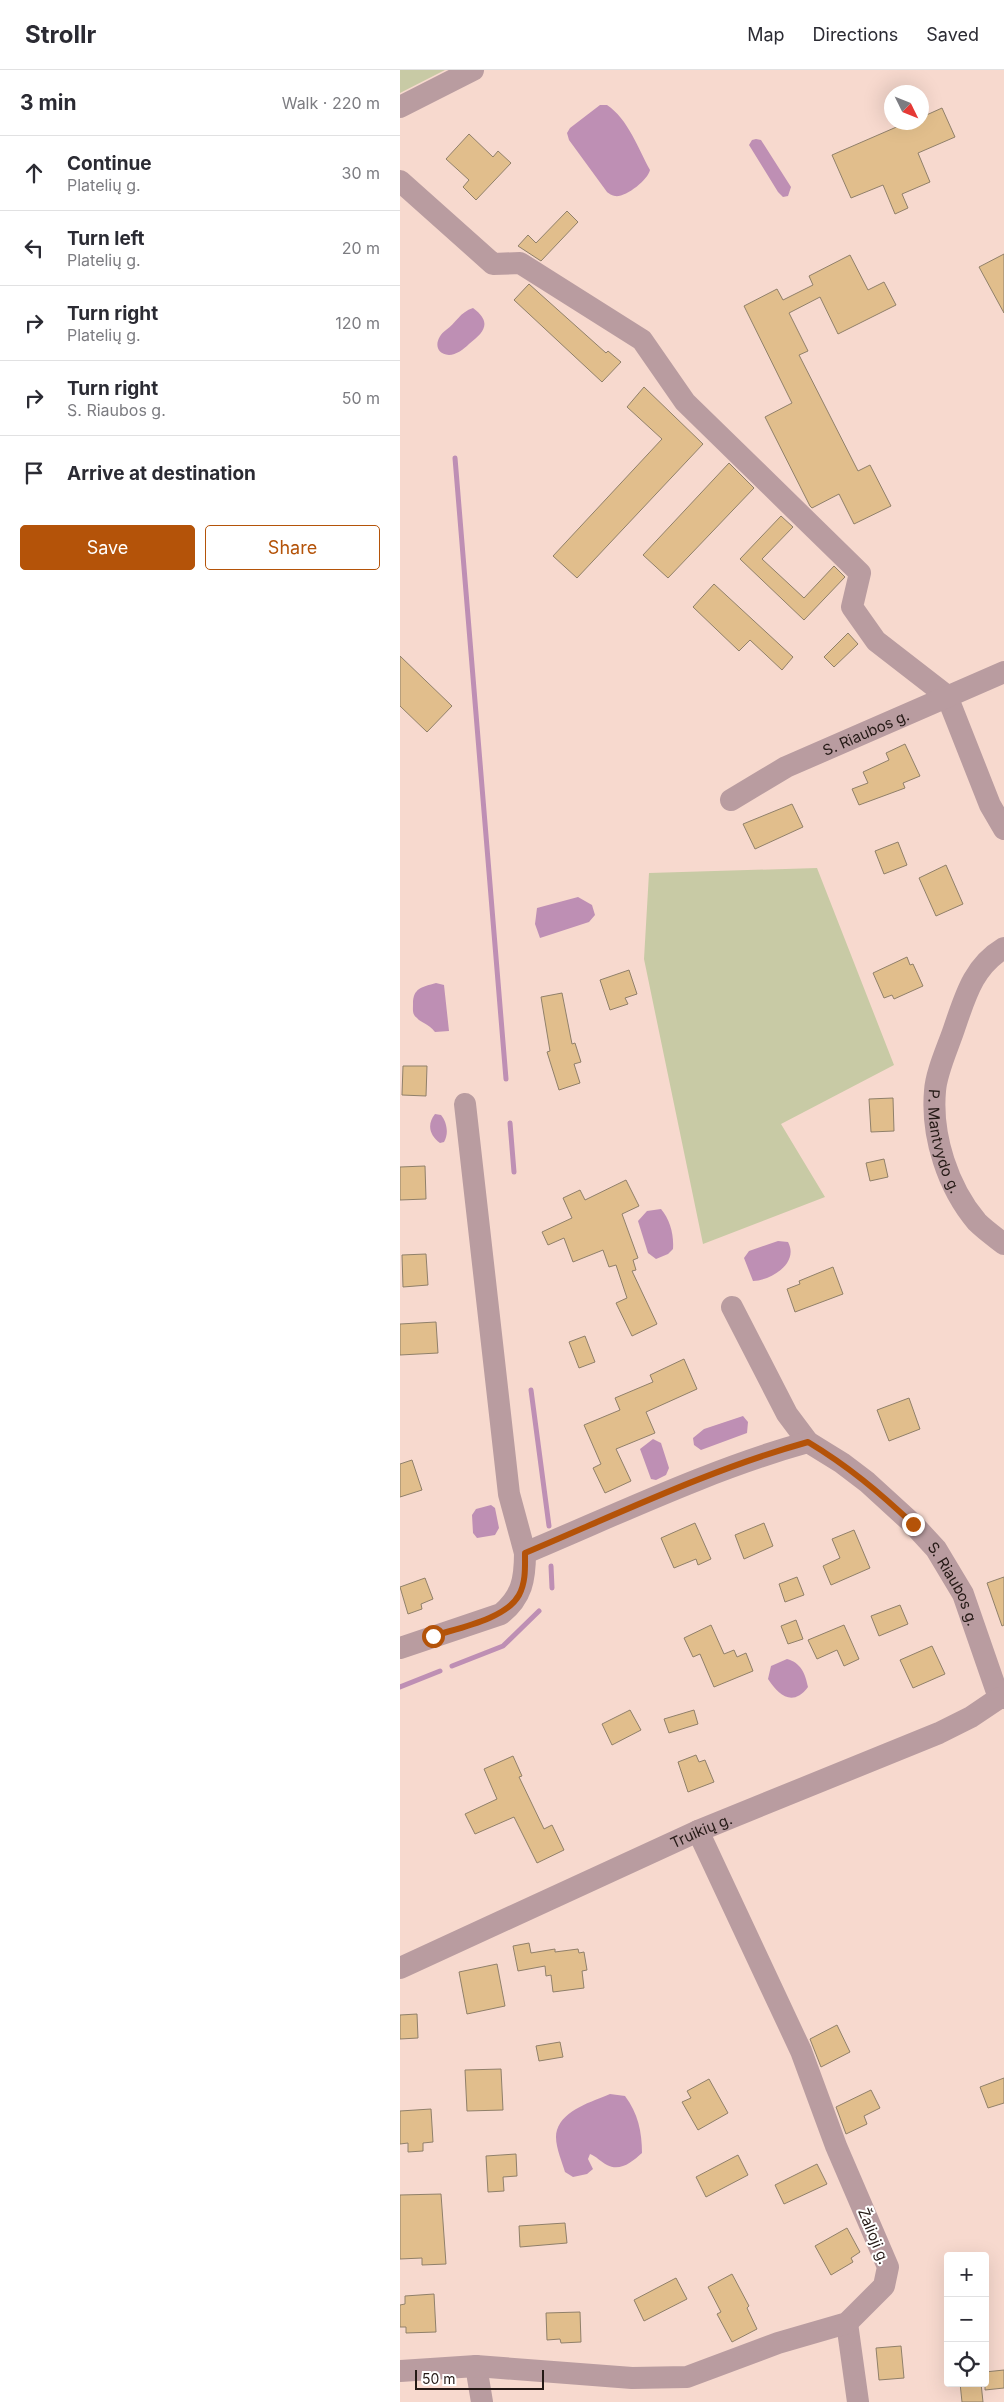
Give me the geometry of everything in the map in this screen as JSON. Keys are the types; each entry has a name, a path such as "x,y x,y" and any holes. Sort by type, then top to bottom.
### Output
{"street":[{"path":"400,107 473,70"},
{"path":"400,181 492,264 520,263 642,340 686,402 860,573 852,607 876,641 947,696 990,805 1004,829"},
{"name":"S. Riaubos g.","path":"731,800 786,767 1004,672"},
{"name":"P. Mantvydo g.","path":"1004,948 984,962 969,985 934,1089 934,1125 944,1161 958,1195 978,1223 1004,1244"},
{"path":"400,1648 501,1614 511,1606 519,1595 525,1576 525,1553 509,1494 465,1104"},
{"name":"S. Riaubos g.","path":"732,1307 787,1414 808,1442 842,1463 867,1482 913,1524 936,1549 963,1594 1002,1698"},
{"path":"525,1553 718,1472 769,1453 808,1442"},
{"name":"Truikių g.","path":"400,1968 698,1831 939,1733 971,1717 1002,1698"},
{"name":"Žalioji g.","path":"400,2371 476,2366 632,2378 687,2377 778,2343 847,2322 884,2286 888,2267 836,2146 801,2051 698,1831"},
{"path":"847,2322 858,2402"},
{"path":"476,2366 482,2402"}],"green space":[{"path":"400,70 445,70 400,93"},
{"path":"817,868 894,1065 781,1124 825,1197 703,1244 644,959 649,873"}],"shaded area":[{"path":"600,105 607,105 627,126 650,170 641,183 619,196 614,196 607,192 569,140 567,133 570,128"},
{"path":"752,140 761,140 791,187 788,196 783,197 778,192 749,145"},
{"path":"473,308 483,318 484,327 482,331 475,340 462,350 452,355 444,354 438,348 438,340 461,315"},
{"path":"578,897 592,905 595,915 589,922 540,938 535,924 537,908"},
{"path":"436,983 444,985 449,1031 435,1032 419,1020 414,1013 413,999 417,991"},
{"path":"435,1114 441,1115 447,1128 446,1139 440,1143 433,1136 430,1129 432,1118"},
{"path":"661,1209 671,1228 673,1249 668,1254 656,1259 648,1253 638,1221 647,1211"},
{"path":"778,1241 788,1242 790,1256 787,1263 776,1273 761,1280 753,1281 744,1258 749,1251"},
{"path":"743,1416 748,1422 747,1433 701,1450 694,1445 693,1438 704,1429"},
{"path":"653,1439 661,1443 669,1468 666,1475 656,1480 651,1479 640,1449"},
{"path":"491,1505 495,1508 499,1528 495,1535 477,1538 473,1533 472,1515 476,1509"},
{"path":"787,1659 796,1663 802,1669 808,1687 797,1697 792,1698 782,1694 768,1679 771,1666"},
{"path":"610,2094 625,2096 633,2109 640,2130 642,2153 630,2163 621,2167 607,2165 590,2154 588,2159 593,2169 587,2174 573,2177 565,2172 557,2146 557,2130 572,2111"}],"building":[{"path":"942,108 955,137 918,153 930,182 902,194 908,208 895,214 883,185 851,198 832,155 890,130 929,130 929,114"},
{"path":"469,134 493,157 498,151 511,163 476,200 463,187 469,180 446,159"},
{"path":"567,211 578,222 541,261 518,246 528,235 536,243"},
{"path":"1004,254 1004,313 979,267"},
{"path":"850,255 868,290 884,282 896,305 838,334 820,297 789,313 808,351 799,355 858,471 870,465 891,506 854,524 839,494 812,508 810,506 765,417 792,403 744,306 777,289 783,300 813,285 809,276"},
{"path":"529,284 606,353 608,351 621,362 602,382 514,300"},
{"path":"644,387 703,444 577,578 553,556 662,439 627,407"},
{"path":"729,463 754,488 668,578 643,555"},
{"path":"781,516 793,527 762,559 804,598 834,566 845,577 804,620 740,559"},
{"path":"714,584 793,657 782,670 750,640 739,651 693,607"},
{"path":"848,633 858,644 834,667 824,657"},
{"path":"400,656 452,706 427,732 400,706"},
{"path":"905,744 920,776 903,783 905,788 859,805 852,789 868,783 863,772 889,760 886,753"},
{"path":"792,804 803,827 755,849 743,824"},
{"path":"898,842 907,865 884,874 875,851"},
{"path":"946,865 963,904 936,916 919,878"},
{"path":"907,957 910,965 913,964 923,986 894,999 892,995 884,998 873,973"},
{"path":"629,970 637,994 625,998 628,1004 610,1010 600,980"},
{"path":"562,993 572,1044 575,1043 581,1062 574,1064 580,1083 559,1090 547,1052 550,1051 541,997"},
{"path":"403,1066 427,1066 426,1096 402,1095"},
{"path":"893,1098 894,1131 871,1132 869,1099"},
{"path":"884,1159 888,1177 870,1181 866,1163"},
{"path":"425,1166 426,1199 400,1200 400,1167"},
{"path":"626,1180 639,1206 622,1214 638,1258 633,1260 636,1270 632,1271 657,1324 632,1336 616,1303 627,1298 616,1265 609,1267 603,1250 573,1262 564,1238 548,1245 542,1232 572,1218 563,1198 580,1190 585,1200"},
{"path":"426,1254 428,1285 403,1287 402,1255"},
{"path":"833,1267 843,1294 795,1312 787,1289 800,1284 799,1281"},
{"path":"436,1322 438,1353 400,1355 400,1324"},
{"path":"585,1336 595,1362 579,1368 569,1342"},
{"path":"684,1359 697,1389 646,1412 655,1433 616,1449 631,1481 605,1493 593,1468 601,1464 584,1425 620,1410 615,1398 653,1382 650,1375"},
{"path":"909,1398 920,1429 889,1441 877,1410"},
{"path":"412,1460 422,1490 400,1497 400,1464"},
{"path":"695,1523 711,1559 698,1565 696,1559 674,1568 661,1538"},
{"path":"764,1523 773,1546 744,1559 735,1535"},
{"path":"854,1530 870,1568 831,1585 823,1566 840,1558 832,1539"},
{"path":"797,1577 804,1595 785,1602 779,1584"},
{"path":"1004,1577 1004,1625 1002,1626 987,1583"},
{"path":"425,1578 433,1599 421,1604 422,1609 408,1614 400,1587"},
{"path":"900,1605 908,1624 879,1636 871,1616"},
{"path":"796,1620 803,1639 788,1644 781,1626"},
{"path":"711,1625 724,1654 734,1650 737,1657 746,1653 753,1671 714,1687 700,1654 693,1657 684,1638"},
{"path":"844,1625 859,1659 844,1666 837,1650 817,1659 808,1640"},
{"path":"932,1646 945,1674 913,1688 900,1660"},
{"path":"630,1710 641,1730 612,1745 602,1724"},
{"path":"694,1710 698,1724 669,1733 664,1719"},
{"path":"696,1755 699,1762 705,1760 714,1782 688,1792 678,1762"},
{"path":"513,1756 522,1776 519,1777 544,1829 552,1825 564,1850 537,1863 514,1817 475,1834 465,1814 497,1799 484,1769"},
{"path":"529,1943 531,1953 555,1949 555,1952 578,1949 579,1953 584,1952 587,1970 582,1971 584,1988 553,1992 551,1975 546,1976 545,1966 518,1971 513,1946"},
{"path":"497,1964 505,2006 467,2014 459,1972"},
{"path":"417,2014 418,2038 400,2039 400,2015"},
{"path":"837,2025 850,2052 821,2067 810,2039"},
{"path":"560,2042 563,2057 539,2061 536,2046"},
{"path":"501,2069 503,2110 467,2111 465,2070"},
{"path":"1004,2078 1004,2103 988,2108 980,2087"},
{"path":"709,2079 728,2113 698,2130 682,2102 691,2098 687,2091"},
{"path":"871,2090 880,2108 864,2116 867,2124 846,2134 836,2107"},
{"path":"431,2109 433,2142 423,2143 423,2151 408,2152 408,2143 400,2144 400,2111"},
{"path":"516,2154 517,2176 503,2177 504,2191 488,2192 486,2156"},
{"path":"738,2155 748,2175 706,2197 696,2177"},
{"path":"817,2164 827,2184 784,2204 775,2185"},
{"path":"441,2194 446,2264 422,2265 422,2258 400,2259 400,2195"},
{"path":"565,2223 567,2243 520,2247 519,2226"},
{"path":"847,2228 860,2252 851,2258 853,2262 831,2275 815,2246"},
{"path":"732,2274 749,2306 747,2308 757,2329 732,2342 717,2314 721,2312 708,2287"},
{"path":"676,2278 687,2299 644,2321 634,2300"},
{"path":"434,2294 436,2332 406,2333 406,2327 400,2327 400,2305 405,2304 405,2296"},
{"path":"580,2312 581,2342 561,2343 560,2339 547,2340 546,2313"},
{"path":"901,2346 904,2378 879,2380 876,2348"},
{"path":"1004,2370 1004,2388 985,2390 985,2387 989,2387 989,2372"},
{"path":"960,2387 981,2387 983,2402 962,2402"}],"waterway":[{"path":"455,458 506,1079"},
{"path":"510,1123 514,1172"},
{"path":"531,1390 549,1526"},
{"path":"551,1566 552,1588"},
{"path":"452,1666 503,1646 539,1611"},
{"path":"400,1687 440,1671"}],"route":[{"path":"433,1636 501,1614 511,1606 519,1595 525,1576 525,1553 718,1472 769,1453 808,1442 842,1463 867,1482 913,1524"}]}
